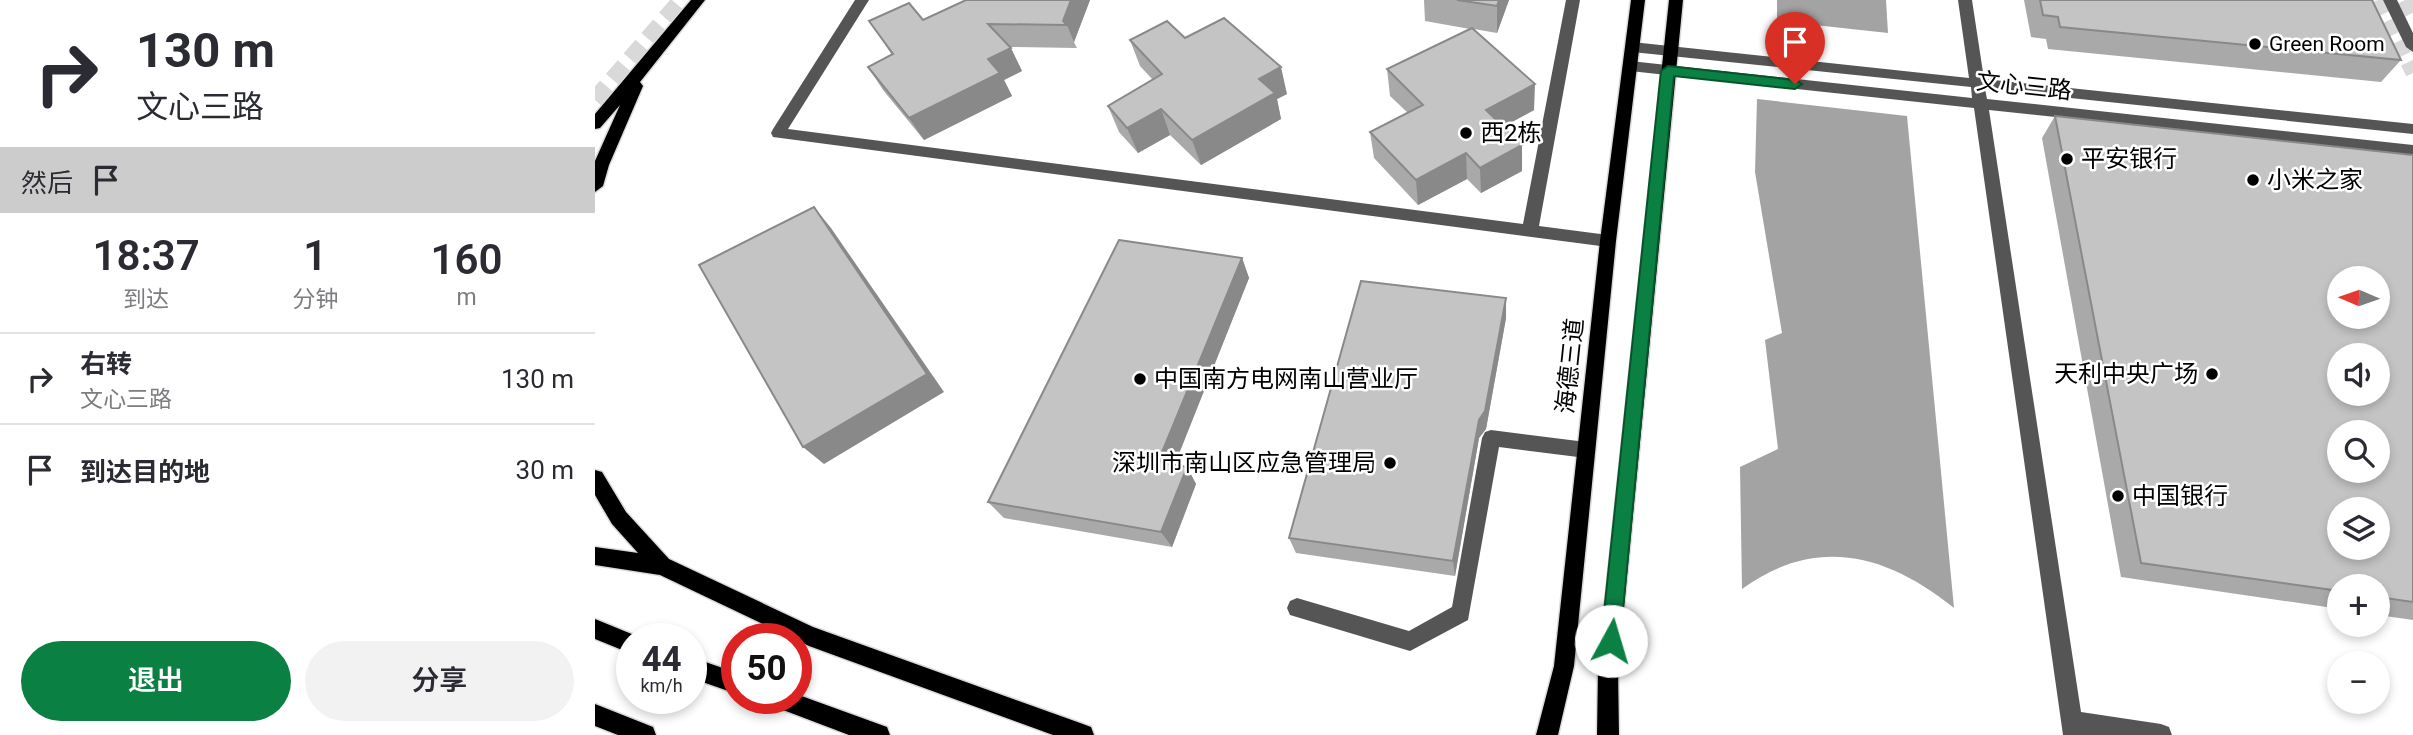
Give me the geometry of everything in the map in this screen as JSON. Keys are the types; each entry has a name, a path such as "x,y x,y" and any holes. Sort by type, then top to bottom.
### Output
{"main road":[{"path":"595,124 642,71 698,0"},
{"name":"海德三道","path":"1547,735 1564,666 1608,241 1638,0"},
{"path":"1608,735 1608,668 1676,0"},
{"path":"595,186 601,165 642,71"},
{"path":"595,478 619,519 662,566"},
{"path":"595,556 662,566 809,636 1083,735"},
{"path":"595,629 616,638"},
{"path":"812,710 879,735"},
{"path":"595,715 645,735"}],"street":[{"path":"862,0 778,133 1608,241"},
{"path":"1530,231 1573,0"},
{"path":"1965,0 2073,728 2161,735"},
{"path":"2390,0 2413,47"},
{"name":"文心三路","path":"1632,47 2413,129"},
{"name":"文心三路","path":"1630,66 2413,150"},
{"path":"1297,608 1410,641 1461,613 1491,438 1585,450"}],"shaded area":[{"path":"1777,0 1886,0 1888,33 1777,21"},
{"path":"1757,99 1907,116 1954,608 1929,589 1903,575 1877,564 1851,558 1824,557 1797,562 1770,572 1742,589 1740,467 1778,449 1765,340 1782,333 1755,172"}],"building":[{"path":"966,0 1071,0 1063,21 1067,25 988,24 1011,48 988,59 1000,73 909,118 868,67 893,54 869,21 909,3 923,20"},
{"path":"1457,0 1499,0 1497,6"},
{"path":"2040,0 2372,0 2401,60 2060,27 2058,17 2043,15"},
{"path":"1224,18 1281,67 1259,79 1275,93 1192,140 1161,109 1127,128 1108,106 1162,74 1130,40 1167,21 1185,38"},
{"path":"1472,28 1535,84 1486,110 1522,145 1480,168 1466,153 1416,180 1370,132 1423,105 1387,69"},
{"name":"天利中央广场","path":"2055,116 2413,155 2413,602 2390,599 2390,574 2327,574 2327,589 2141,563"},
{"path":"814,207 927,374 803,447 699,265"},
{"name":"中国南方电网南山营业厅","path":"1119,240 1242,258 1158,462 1187,467 1161,532 988,502"},
{"path":"1361,281 1506,298 1485,411 1479,420 1453,561 1289,538"}],"tunnel":[{"path":"595,100 682,0"},
{"path":"2378,0 2413,73"},
{"path":"2405,0 2413,16"}],"place":[{"name":"Green Room","path":"2255,44"},
{"name":"西2栋","path":"1466,133"},
{"name":"平安银行","path":"2067,159"},
{"name":"小米之家","path":"2253,180"},
{"name":"天利中央广场","path":"2212,374"},
{"name":"中国南方电网南山营业厅","path":"1140,379"},
{"name":"深圳市南山区应急管理局","path":"1390,463"},
{"name":"中国银行","path":"2118,496"}],"route":[{"path":"1611,641 1668,71 1795,84"}]}
